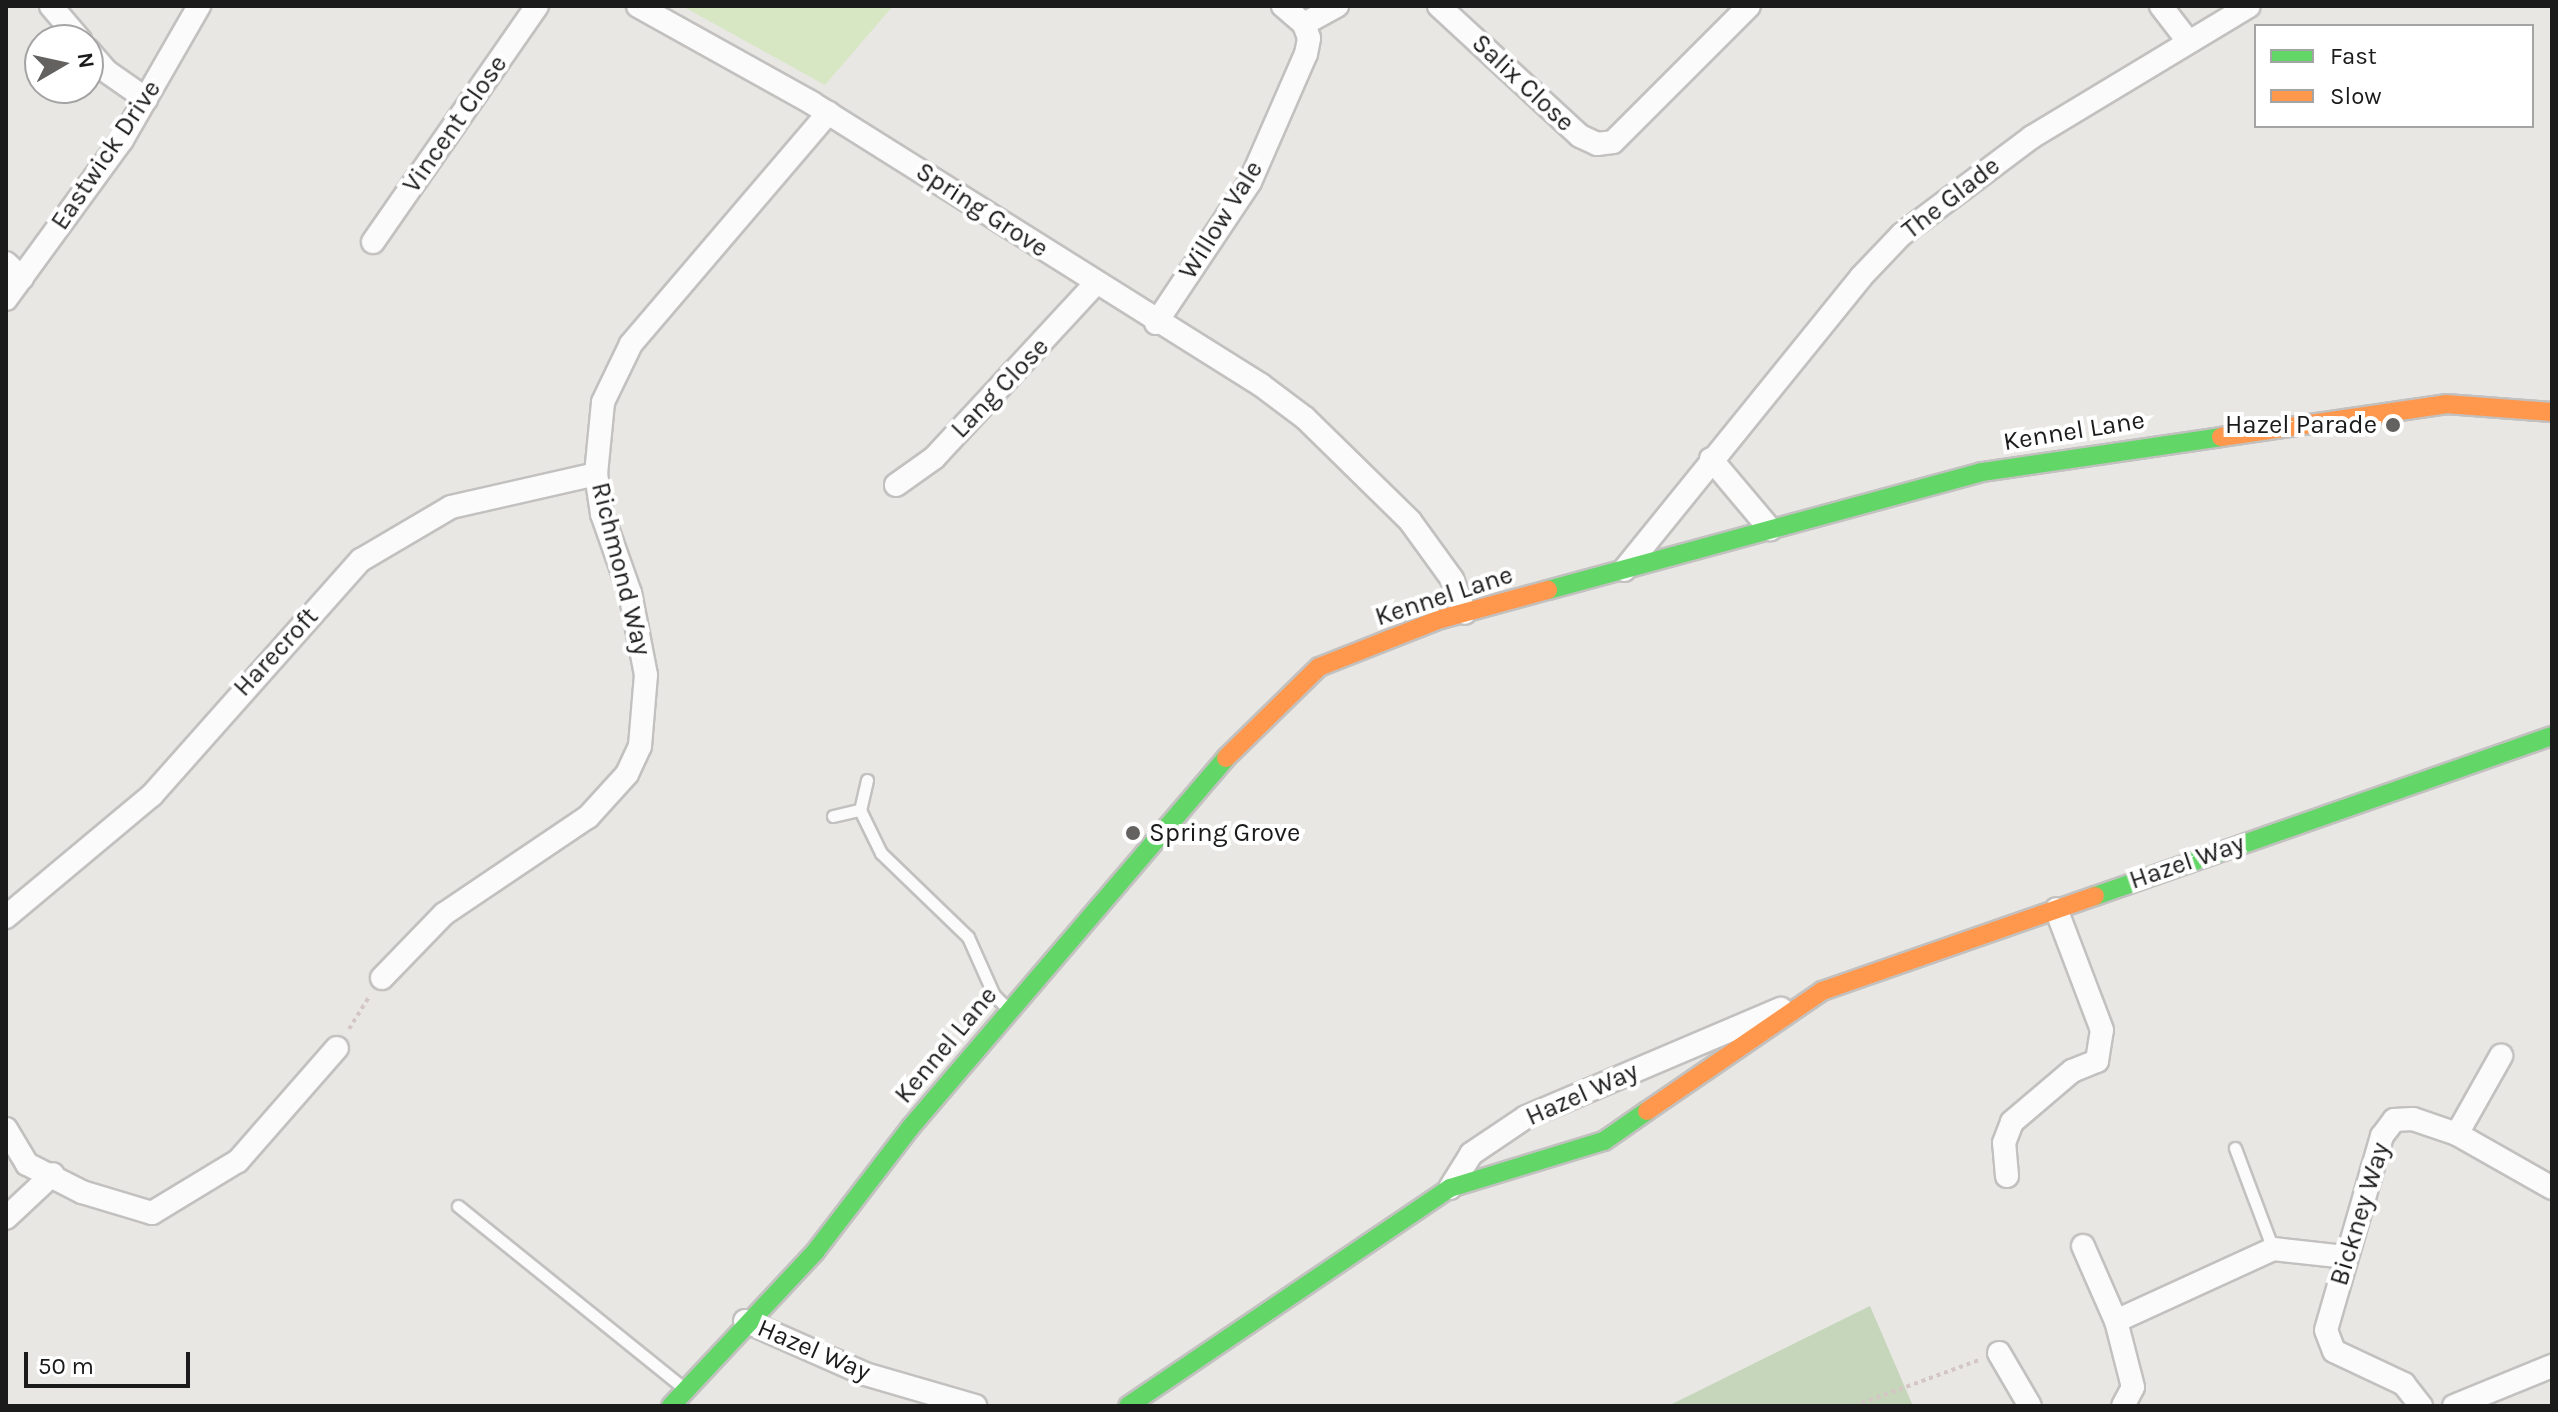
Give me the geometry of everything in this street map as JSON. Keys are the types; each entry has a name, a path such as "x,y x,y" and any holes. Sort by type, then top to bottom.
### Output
{"street":[{"path":"51,6 66,24"},
{"name":"Eastwick Drive","path":"6,299 14,271 146,99 199,6"},
{"name":"Vincent Close","path":"373,242 537,6"},
{"name":"Spring Grove","path":"638,6 828,113 1156,323 1261,385 1376,483 1452,579 1465,613"},
{"path":"1283,6 1304,24 1337,6"},
{"name":"Salix Close","path":"1439,6 1580,136 1597,144 1613,142 1749,6"},
{"path":"2161,6 2188,41"},
{"name":"The Glade","path":"1624,570 1711,459 1901,235 2032,137 2249,6"},
{"name":"Willow Vale","path":"1156,323 1250,182 1306,54 1309,38 1304,24"},
{"path":"104,69 146,99"},
{"name":"Richmond Way","path":"382,978 444,914 588,817 627,774 640,746 646,675 641,633 602,514 596,474 603,402 631,344 828,113"},
{"name":"Lang Close","path":"896,485 934,458 1096,283"},
{"name":"Kennel Lane","path":"671,1406 745,1321 815,1252 1009,1010 1218,766 1319,667 1465,613 1982,472 2446,404 2552,412"},
{"path":"1711,459 1770,529"},
{"name":"Harecroft","path":"7,918 152,795 361,560 451,507 596,474"},
{"name":"Hazel Way","path":"1450,1188 1471,1154 1526,1117 1822,991 2552,736"},
{"path":"2007,1176 2004,1143 2012,1122 2072,1071 2097,1061 2102,1030 2056,909"},
{"name":"Hazel Way","path":"1128,1406 1450,1188 1604,1141 1822,991"},
{"path":"6,1129 27,1164 53,1174 82,1192 152,1213 238,1161 337,1048"},
{"path":"2457,1134 2501,1056"},
{"name":"Bickney Way","path":"2421,1406 2404,1384 2334,1351 2326,1330 2382,1136 2394,1120 2413,1119 2457,1134 2552,1188"},
{"path":"6,1218 53,1174"},
{"path":"2083,1246 2116,1321 2133,1387 2123,1406"},
{"path":"2116,1321 2273,1249 2345,1257"},
{"name":"Hazel Way","path":"745,1321 865,1374 975,1406"},
{"path":"1999,1353 2030,1406"},
{"path":"2454,1406 2552,1366"}],"lane":[{"path":"867,780 860,810 881,853 968,937 994,995 1009,1010"},
{"path":"833,816 860,810"},
{"path":"2235,1148 2273,1249"},
{"path":"458,1206 686,1389"}],"path":[{"path":"337,1048 382,978"},
{"path":"1854,1406 1999,1353"}],"green space":[{"path":"682,6 893,6 825,85"},
{"path":"1870,1306 1913,1406 1668,1406"}],"traffic: fast":[{"path":"1548,590 1982,472 2221,437"},
{"path":"2095,896 2552,736"},
{"path":"671,1406 815,1252 910,1128 1226,758"},
{"path":"1128,1406 1450,1188 1604,1141 1647,1111"}],"traffic: slow":[{"path":"2221,437 2446,404 2552,412"},
{"path":"1226,758 1319,667 1441,619 1548,590"},
{"path":"1647,1111 1822,991 2095,896"}],"place":[{"name":"Hazel Parade","path":"2393,425"},
{"name":"Spring Grove","path":"1133,833"}]}
